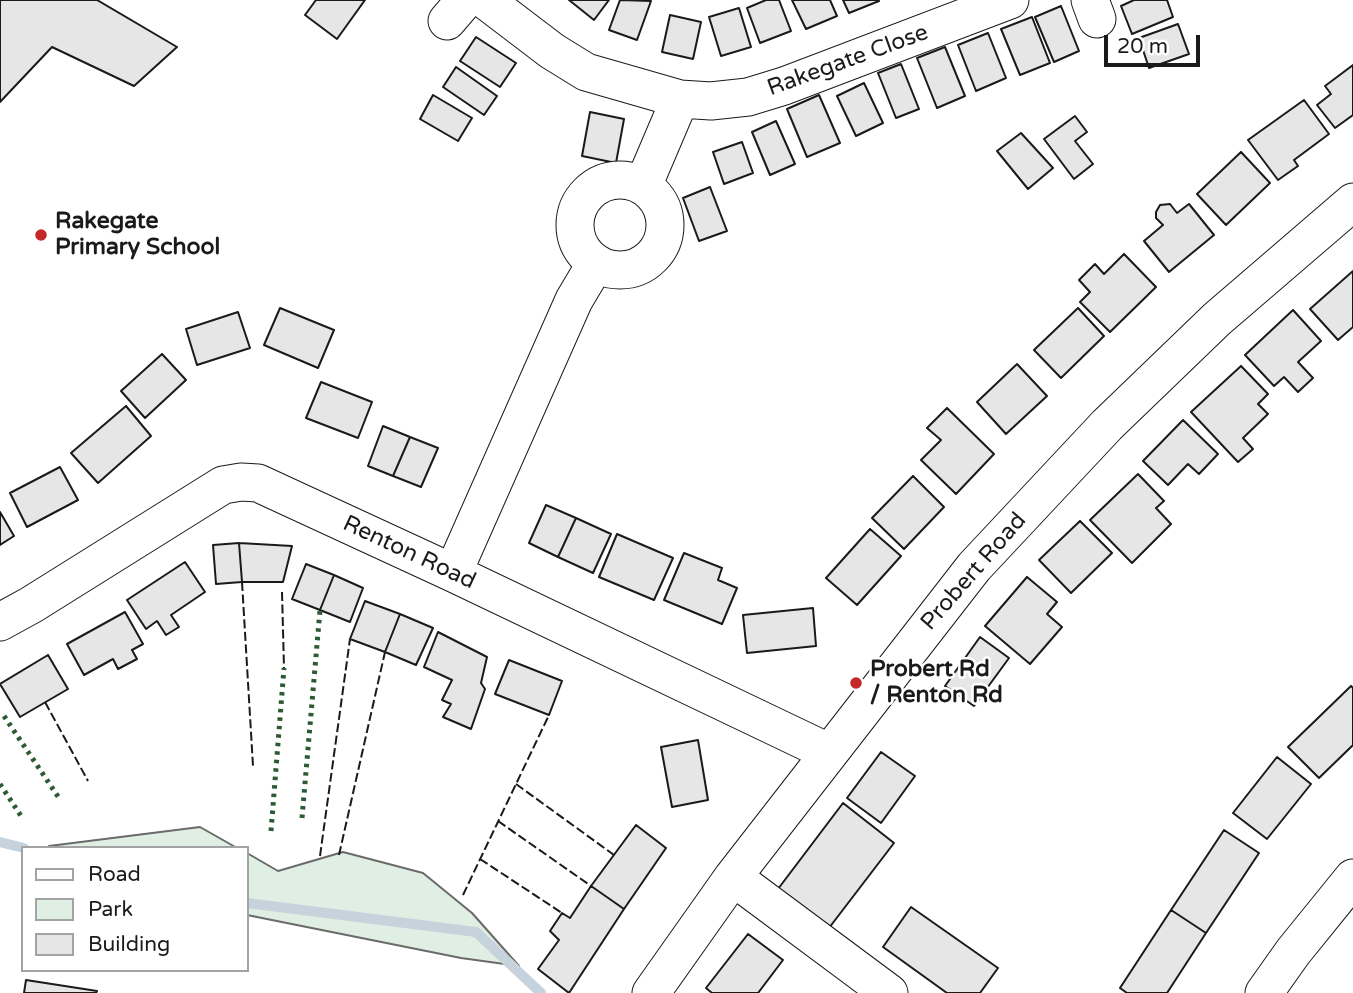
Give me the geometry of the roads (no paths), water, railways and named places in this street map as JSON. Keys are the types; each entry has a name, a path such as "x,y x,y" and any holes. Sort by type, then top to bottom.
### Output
{"street":[{"name":"Rakegate Close","path":"485,0 552,51 586,72 680,99 711,101 760,94 1010,0"},
{"path":"643,186 680,99"},
{"path":"618,180 643,186 654,195 662,207 665,228 659,248 650,259 624,270 596,263 585,253 575,226 577,211 583,199 604,183 618,180"},
{"name":"Probert Road","path":"651,993 733,877 974,567 1107,425 1217,320 1353,202"},
{"path":"453,573 574,300 596,263"},
{"name":"Renton Road","path":"0,622 206,494 223,485 241,481 258,483 828,752"},
{"path":"733,877 889,993"},
{"path":"1264,993 1293,952 1353,878"}],"waterway":[{"path":"0,842 21,847"},
{"path":"248,903 476,932 541,993"}],"place":[{"name":"Rakegate Primary School","path":"41,235"},
{"name":"Probert Rd / Renton Rd","path":"856,683"}]}
